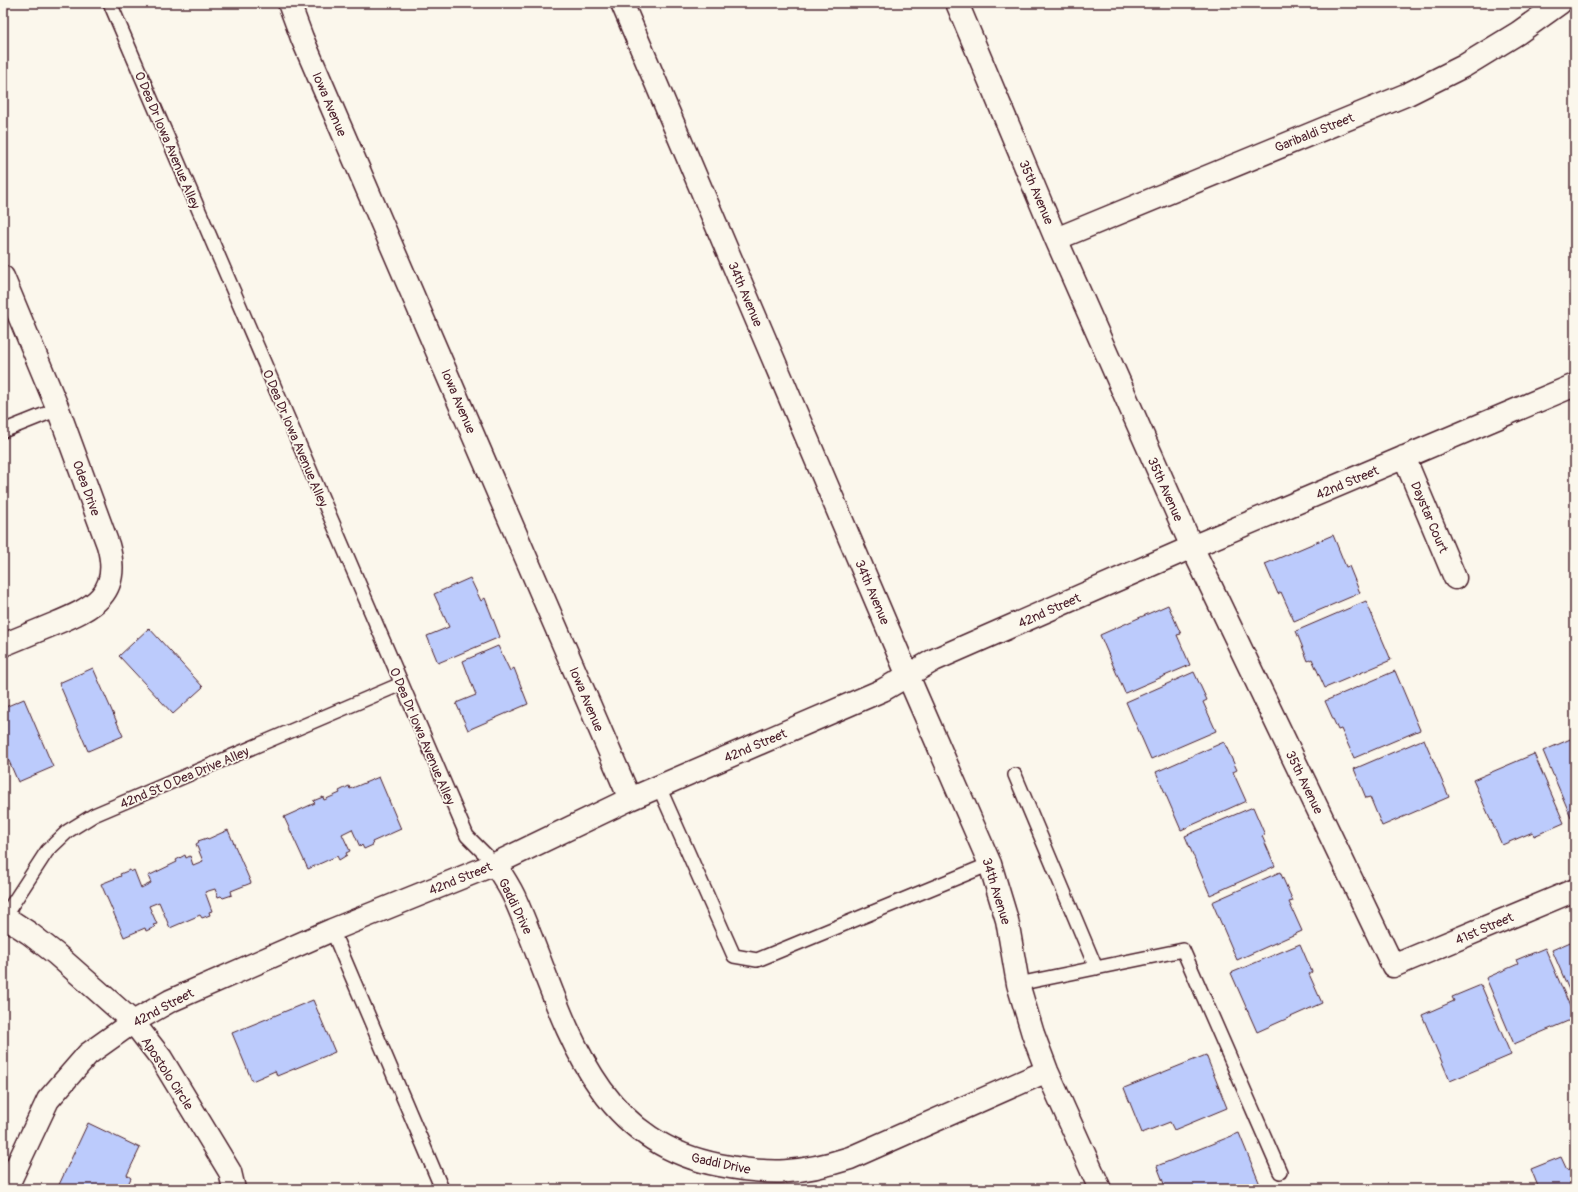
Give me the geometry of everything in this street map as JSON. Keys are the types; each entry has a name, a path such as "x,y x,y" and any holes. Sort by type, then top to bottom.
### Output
{"street":[{"name":"Iowa Avenue","path":"288,3 305,46 630,799"},
{"name":"34th Avenue","path":"622,3 908,676 990,864 1007,920 1018,984 1033,1034 1046,1071 1100,1189"},
{"name":"35th Avenue","path":"957,3 1056,238 1192,548 1394,966"},
{"name":"Garibaldi Street","path":"1056,238 1408,94 1464,66 1518,33 1560,3"},
{"name":"Odea Drive","path":"3,278 58,408 112,558 112,570 109,584 102,596 92,606 80,614 3,645"},
{"name":"42nd Street","path":"6,1189 48,1100 88,1054 133,1022 170,1001 332,930 494,864 630,799 883,690 934,660 1404,457 1575,385"},
{"name":"Daystar Court","path":"1404,457 1455,578"},
{"name":"Gaddi Drive","path":"494,864 516,899 576,1047 600,1090 624,1117 646,1134 673,1151 699,1161 739,1169 767,1172 795,1171 823,1167 850,1158 1046,1071"},
{"name":"41st Street","path":"1394,966 1575,890"},
{"name":"Apostolo Circle","path":"3,916 29,933 56,954 133,1022 161,1058 230,1172 234,1189"}],"lane":[{"name":"O Dea Dr Iowa Avenue Alley","path":"110,3 467,836 494,864"},
{"path":"3,432 58,408"},
{"name":"42nd St O Dea Drive Alley","path":"3,916 47,851 68,831 94,815 401,684"},
{"path":"1015,775 1096,968"},
{"path":"659,787 734,956 757,960 990,864"},
{"path":"332,930 442,1189"},
{"path":"1018,984 1183,950 1280,1172"}],"building":[{"path":"1333,535 1346,567 1349,566 1360,593 1294,621 1281,592 1278,594 1265,564"},
{"path":"470,578 481,601 485,598 500,637 438,663 427,636 449,627 434,594"},
{"path":"1366,601 1391,660 1325,688 1312,659 1308,661 1296,631"},
{"path":"1168,605 1181,634 1177,635 1190,665 1125,693 1100,635"},
{"path":"149,628 203,687 173,714 119,656"},
{"path":"498,646 510,671 514,668 528,704 468,730 456,703 476,695 463,661"},
{"path":"93,668 123,736 88,751 59,683"},
{"path":"1395,671 1420,730 1354,758 1341,729 1338,730 1325,701"},
{"path":"1194,672 1207,700 1203,702 1216,731 1151,759 1126,702"},
{"path":"24,699 53,767 18,782 3,747 3,708"},
{"path":"1575,737 1575,815 1571,817 1543,751"},
{"path":"1424,739 1449,797 1382,826 1370,797 1366,798 1354,769"},
{"path":"1224,742 1237,770 1233,772 1246,801 1181,830 1156,772"},
{"path":"1534,754 1564,823 1534,836 1533,832 1502,845 1473,780"},
{"path":"379,777 401,829 372,842 373,845 364,849 362,845 360,847 352,829 342,834 350,851 346,853 347,855 339,860 337,856 308,869 284,817 315,803 313,801 323,797 324,800 340,793 339,791 349,786 350,789"},
{"path":"1253,807 1265,835 1262,836 1275,866 1210,895 1185,836"},
{"path":"228,830 251,883 231,891 232,895 223,898 221,896 218,897 215,889 205,892 212,911 209,912 210,915 202,918 200,915 170,928 159,902 149,906 157,924 153,925 155,927 146,931 145,928 124,937 101,884 121,876 120,874 134,870 141,888 151,883 148,876 177,862 176,860 185,855 186,858 190,856 193,865 203,861 196,844 199,842 198,841 208,839"},
{"path":"1280,872 1293,901 1289,902 1302,931 1237,960 1212,902"},
{"path":"1575,940 1575,1004 1552,950"},
{"path":"1300,944 1312,972 1309,974 1322,1003 1257,1032 1231,973"},
{"path":"1545,948 1575,1018 1514,1044 1486,978 1518,964 1516,960"},
{"path":"1481,985 1511,1055 1450,1081 1422,1015 1454,1001 1452,997"},
{"path":"313,1000 335,1052 277,1076 275,1071 252,1081 232,1033"},
{"path":"1206,1055 1227,1108 1174,1130 1170,1122 1142,1133 1124,1088"},
{"path":"88,1123 140,1148 127,1175 131,1178 126,1189 57,1189"},
{"path":"1239,1133 1261,1187 1257,1189 1166,1189 1157,1166"},
{"path":"1561,1157 1567,1170 1575,1167 1575,1189 1539,1189 1531,1169"}]}
